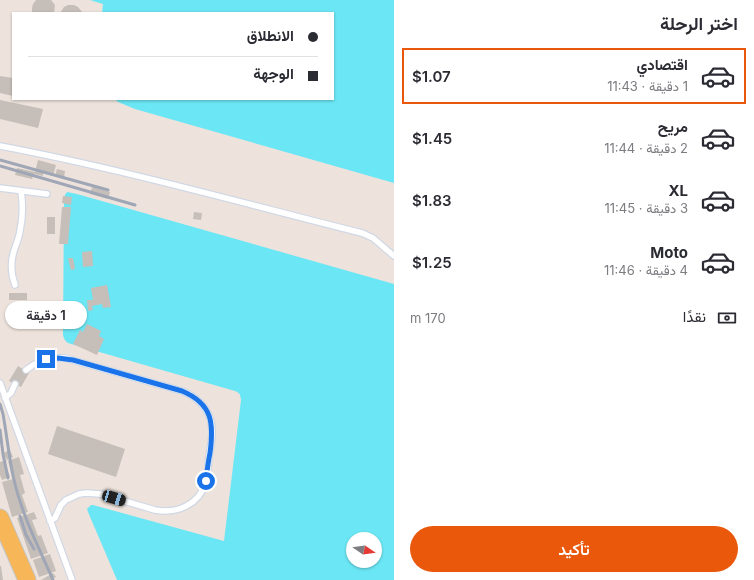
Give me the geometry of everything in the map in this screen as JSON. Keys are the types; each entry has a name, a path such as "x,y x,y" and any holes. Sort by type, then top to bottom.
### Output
{"main road":[{"path":"0,518 27,580"},
{"path":"0,538 17,580"}],"lane":[{"path":"0,146 119,171 362,233 373,238 394,256"},
{"path":"0,188 47,194"},
{"path":"15,285 12,277 12,264 22,222 21,190"},
{"path":"26,370 38,362 46,359 64,358 182,391 195,397 200,402 208,413 212,426 212,438 206,481 200,494 190,504 176,510 162,512 100,494 86,493 79,494 66,500 61,505 55,518 50,521"},
{"path":"0,383 72,580"},
{"path":"5,398 11,394 16,384"}],"water":[{"path":"90,0 394,0 394,183 135,109 116,100 334,100 334,12 102,12 103,4"},
{"path":"67,192 77,194 394,284 394,580 117,580 88,512 87,509 91,505 224,541 241,400 238,392 65,341 63,335 64,199"}],"building":[{"path":"36,0 51,0 55,5 54,12 32,12 33,4"},
{"path":"74,5 82,12 61,12 64,7"},
{"path":"0,76 12,78 12,96 0,93"},
{"path":"0,100 43,109 38,128 0,119"},
{"path":"38,160 56,165 53,176 43,173 43,176 34,174 32,179 15,175 17,168 35,172"},
{"path":"57,169 65,171 64,178 55,176"},
{"path":"92,187 110,192 108,199 90,194"},
{"path":"63,196 72,197 71,205 62,203"},
{"path":"62,207 71,207 68,244 59,244"},
{"path":"194,212 202,213 201,220 193,219"},
{"path":"47,217 55,217 55,234 47,234"},
{"path":"92,251 93,266 83,267 82,252"},
{"path":"68,258 73,258 75,269 71,270"},
{"path":"107,285 111,307 103,308 102,304 92,306 93,310 88,311 87,300 93,300 91,288"},
{"path":"9,293 27,293 27,300 9,300"},
{"path":"63,302 75,302 75,313 63,313"},
{"path":"87,324 101,331 99,336 104,339 97,355 73,344 80,330 83,332"},
{"path":"18,366 29,373 21,387 9,381"},
{"path":"57,426 125,449 116,477 48,454"},
{"path":"10,450 13,457 7,460 3,453"},
{"path":"19,457 24,474 20,475 25,493 22,495 28,512 12,517 2,482 13,479 8,461"},
{"path":"7,461 4,462 10,477 2,480 0,475 0,462"},
{"path":"34,512 37,519 32,520 38,536 41,535 48,553 31,559 17,518"},
{"path":"50,554 56,571 39,577 33,560"},
{"path":"1,566 3,580 0,580"},
{"path":"53,573 56,577 51,580 41,580"}],"railway":[{"path":"0,160 108,190"},
{"path":"0,166 135,205"},
{"path":"0,404 17,493 31,531 53,580"},
{"path":"0,430 8,478"},
{"path":"20,516 26,535 34,549"}],"route":[{"path":"46,359 64,358 73,360 182,391 195,397 208,413 212,426 212,438 206,481"}]}
